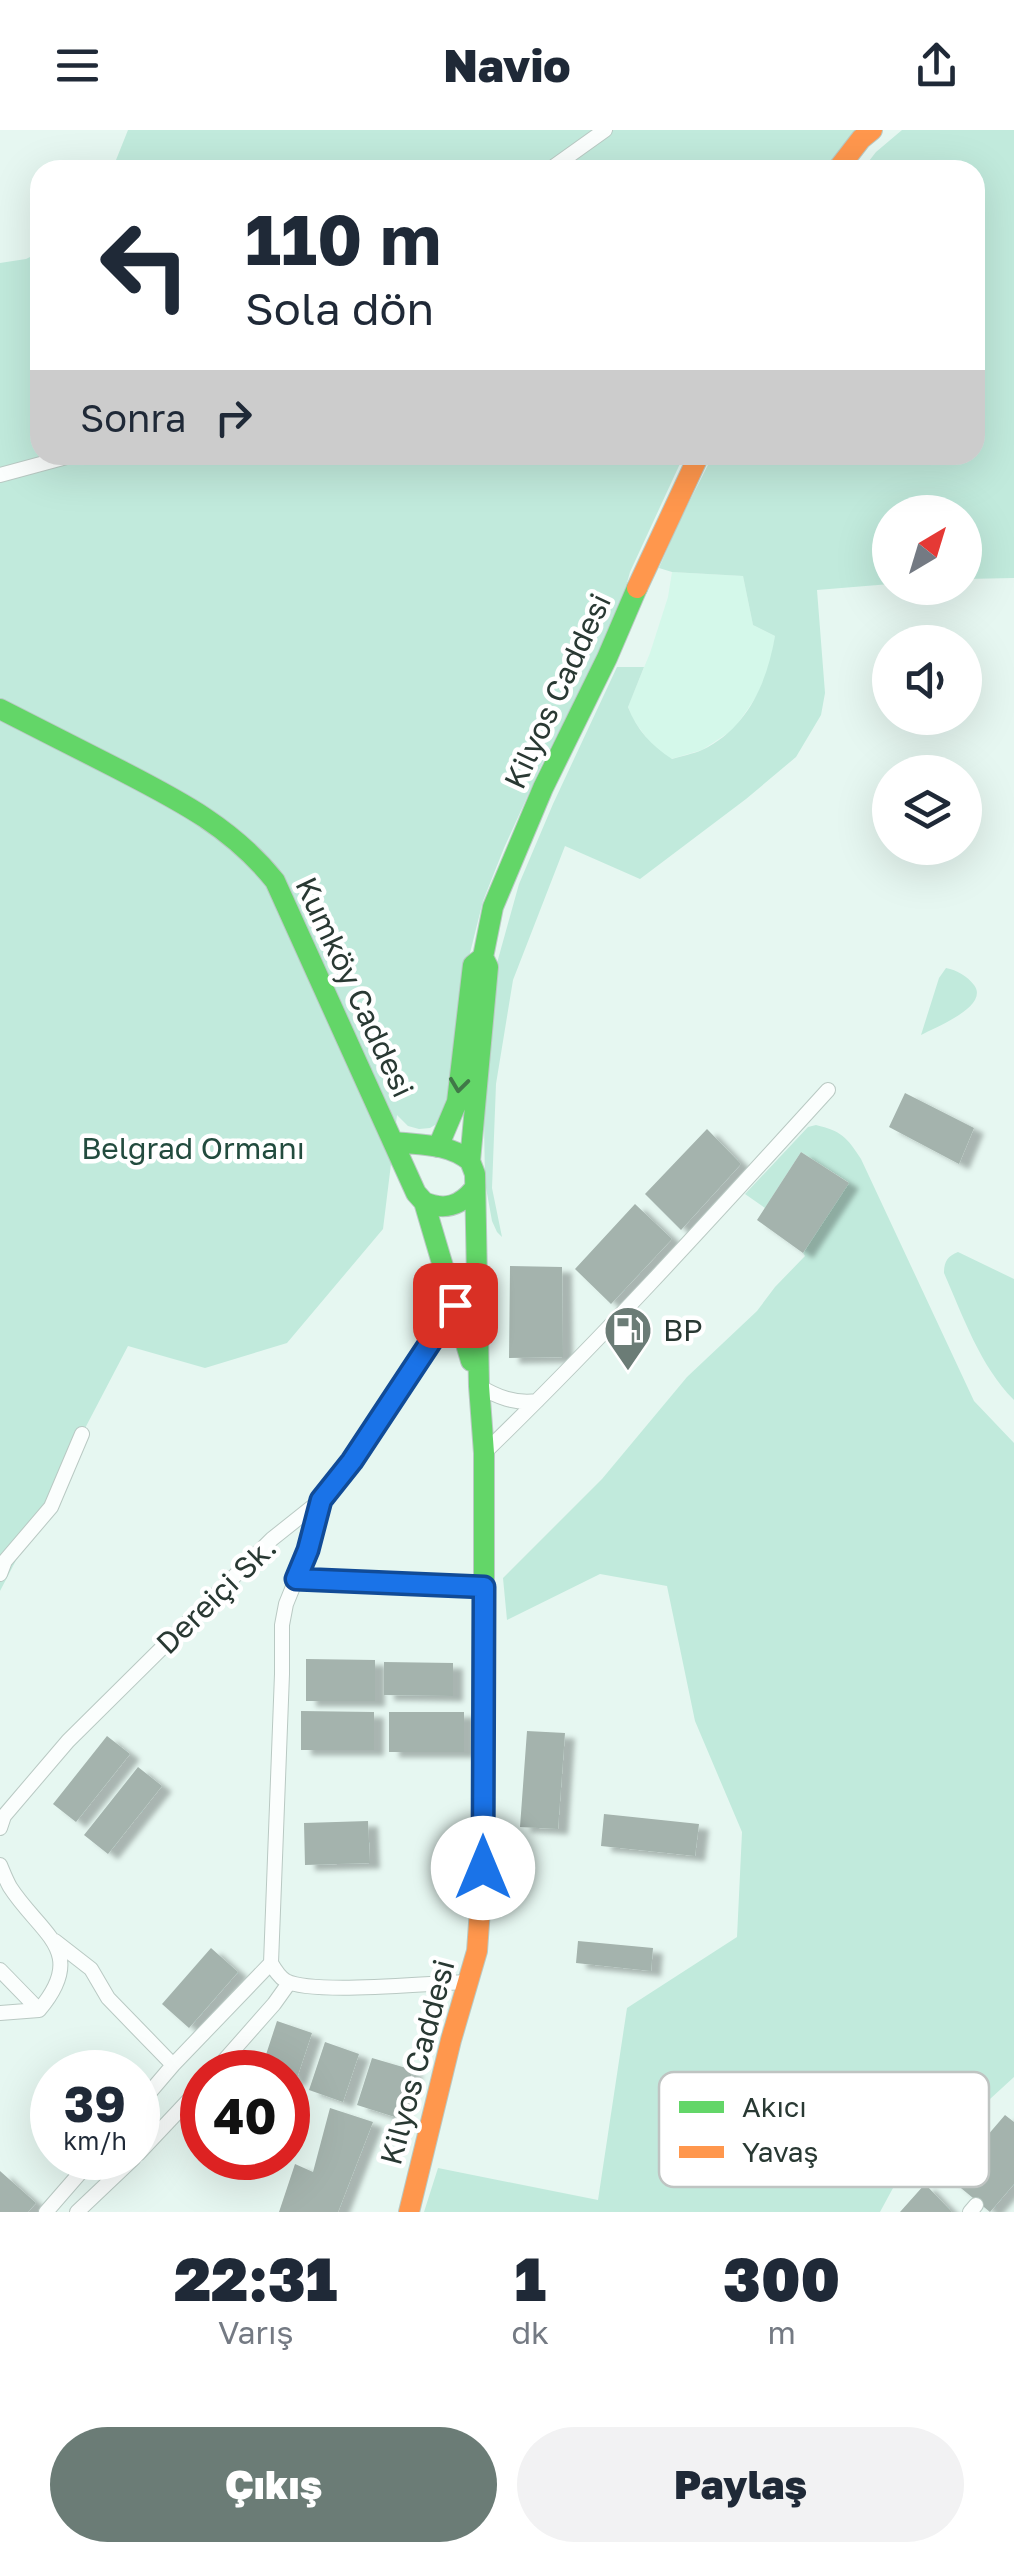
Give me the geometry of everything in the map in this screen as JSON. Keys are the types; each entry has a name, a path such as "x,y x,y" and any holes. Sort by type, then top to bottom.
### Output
{"street":[{"path":"563,160 605,130"},
{"path":"845,160 872,130"},
{"path":"0,475 37,465"},
{"name":"Kilyos Caddesi","path":"482,957 493,908 542,788 608,658 694,465"},
{"name":"Kumköy Caddesi","path":"0,709 182,802 234,836 255,856 275,881 412,1182"},
{"path":"470,1161 488,967 482,957 473,965 457,1102 436,1147 419,1158 412,1182 416,1193 434,1207 460,1204 474,1189"},
{"path":"484,1453 538,1401 828,1090"},
{"path":"394,1142 450,1147 463,1153 475,1174 478,1386"},
{"path":"424,1202 478,1386 515,1402 538,1401"},
{"name":"Dereiçi Sk.","path":"0,1828 4,1816 68,1741 272,1539 321,1500 352,1461 455,1305"},
{"name":"Kilyos Caddesi","path":"409,2212 477,1952 483,1868 484,1587 484,1453 478,1386"},
{"path":"0,1574 5,1560 51,1507 82,1434"},
{"path":"321,1500 282,1625 271,1963 288,1983 320,1988 468,1982"},
{"path":"296,1579 484,1587"},
{"path":"0,1865 10,1887 55,1942 91,1969 108,1998 174,2064"},
{"path":"0,2013 39,2010 54,1992 61,1970 55,1942"},
{"path":"160,2080 271,1963"},
{"path":"0,1970 39,2010"},
{"path":"233,2050 288,1983"},
{"path":"160,2131 180,2109"},
{"path":"46,2212 74,2180"},
{"path":"77,2212 112,2180"}],"shaded area":[{"path":"672,572 743,576 753,625 775,636 770,666 756,697 734,729 702,750 671,759 654,748 628,706 650,653"}],"green space":[{"path":"128,130 859,130 834,160 116,160"},
{"path":"902,130 1014,130 1014,578 982,579 982,495 872,495 872,585 817,590 825,693 821,715 796,757 640,879 565,846 513,980 496,1084 492,1188 502,1237 492,1221 485,1182 484,1121 497,963 519,884 617,667 644,667 628,707 646,736 672,759 702,750 731,730 752,703 767,671 775,636 753,625 743,576 659,568 708,465 985,465 985,160 870,160"},
{"name":"Belgrad Ormanı","path":"30,257 30,465 679,465 630,572 616,623 543,762 483,901 469,957 452,1095 440,1122 430,1128 408,1126 397,1115 383,1229 287,1343 205,1368 128,1346 0,1591 0,263"},
{"path":"946,968 962,974 974,985 975,1001 959,1015 921,1035 939,978"},
{"path":"808,1127 832,1130 852,1145 974,1401 1014,1443 1014,2077 989,2100 989,2072 659,2072 659,2187 894,2187 880,2212 424,2212 438,2168 598,2200 627,2008 737,1937 742,1832 695,1721 667,1586 600,1574 507,1620 503,1578 602,1479 687,1377 757,1311 805,1256 803,1253 848,1182 801,1152 765,1208 745,1194"},
{"path":"958,1252 1014,1279 1014,1400 982,1356 944,1273 947,1260"}],"building":[{"path":"905,1093 974,1128 959,1164 889,1127"},
{"path":"707,1129 741,1164 681,1230 645,1194"},
{"path":"801,1152 849,1183 803,1253 757,1220"},
{"path":"635,1204 672,1239 611,1304 575,1269"},
{"path":"510,1266 562,1267 563,1357 509,1358"},
{"path":"306,1659 375,1660 375,1701 306,1701"},
{"path":"384,1662 453,1663 453,1696 384,1695"},
{"path":"301,1711 374,1712 374,1750 301,1750"},
{"path":"389,1712 464,1712 464,1752 389,1752"},
{"path":"527,1731 565,1733 558,1829 520,1827"},
{"path":"107,1736 130,1754 76,1822 53,1804"},
{"path":"138,1767 162,1786 108,1854 84,1835"},
{"path":"604,1814 699,1824 695,1856 601,1846"},
{"path":"368,1821 370,1863 305,1865 304,1823"},
{"path":"578,1941 653,1948 651,1971 576,1963"},
{"path":"211,1948 238,1972 189,2028 162,2004"},
{"path":"277,2021 312,2033 306,2050 268,2050"},
{"path":"325,2042 359,2054 343,2102 310,2090"},
{"path":"372,2058 413,2070 398,2118 357,2105"},
{"path":"330,2108 373,2122 338,2212 279,2212 290,2180 310,2180 310,2171 313,2172"},
{"path":"1005,2115 1014,2122 1014,2184 990,2212 960,2187 989,2187 989,2134"},
{"path":"0,2171 36,2203 28,2212 0,2212"},
{"path":"922,2187 928,2187 952,2212 900,2212"}],"traffic: fast":[{"path":"438,1147 457,1102 473,965 483,957 493,907 543,788 637,588"},
{"path":"0,709 203,816 241,845 275,881 416,1193 424,1202 471,1361"},
{"path":"483,957 488,967 470,1161 475,1174 484,1453 484,1622"},
{"path":"394,1142 444,1148 470,1161"},
{"path":"424,1202 452,1205 474,1189"}],"traffic: slow":[{"path":"845,160 872,130"},
{"path":"637,588 694,465"},
{"path":"409,2212 477,1951 483,1868 484,1622"}],"place":[{"name":"BP","path":"628,1372"}],"route":[{"path":"455,1305 352,1461 321,1500 296,1579 484,1587 483,1868"}]}
